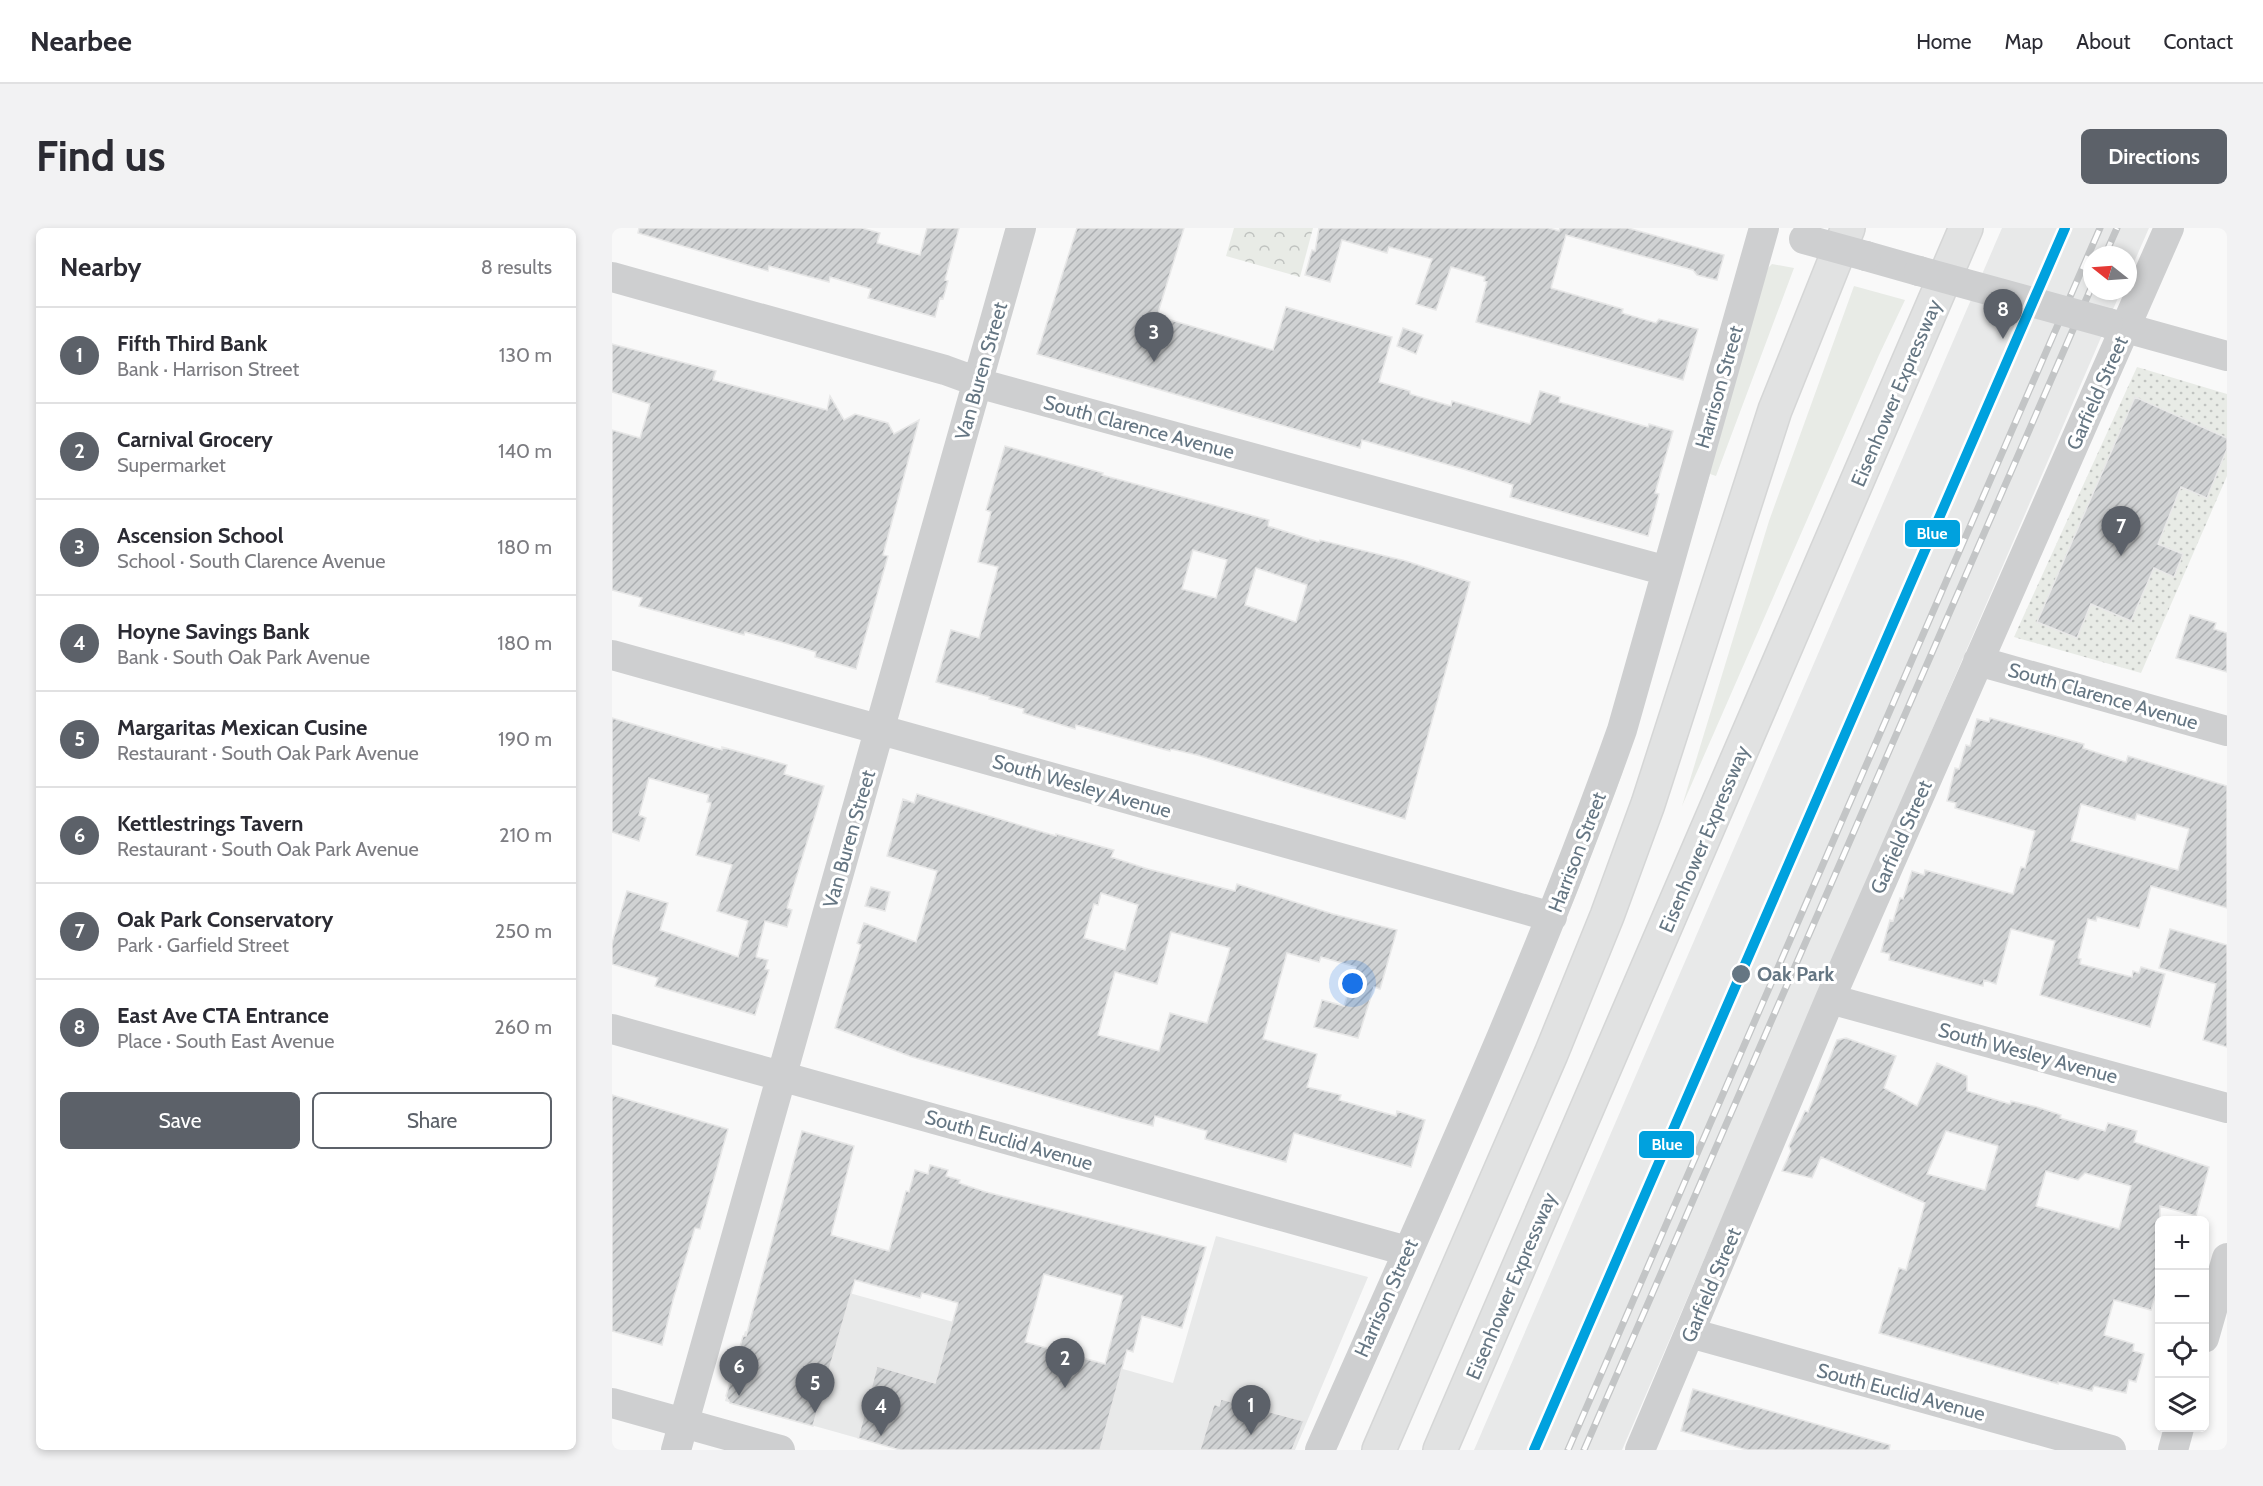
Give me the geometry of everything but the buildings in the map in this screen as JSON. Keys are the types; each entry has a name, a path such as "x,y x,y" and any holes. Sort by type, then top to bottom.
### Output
{"highway":[{"path":"1379,1450 1551,1054 1607,916 1648,804 1775,410 1848,228"},
{"name":"Eisenhower Expressway","path":"1440,1450 1966,228"}],"street":[{"name":"Van Buren Street","path":"680,1437 1021,228"},
{"path":"1764,228 2227,356"},
{"name":"Harrison Street","path":"1320,1450 1552,917 1622,730 1764,228"},
{"name":"Garfield Street","path":"1640,1450 1830,999 1978,661 2117,326 2169,228"},
{"name":"South Clarence Avenue","path":"612,277 945,370 978,382 1667,571"},
{"name":"South Wesley Avenue","path":"612,655 1552,917"},
{"name":"South Clarence Avenue","path":"1978,661 2227,730"},
{"name":"South Wesley Avenue","path":"1830,999 2227,1108"},
{"name":"South Euclid Avenue","path":"612,1029 1407,1251"},
{"path":"2209,1324 2227,1258"},
{"name":"South Euclid Avenue","path":"1690,1333 2111,1450"},
{"path":"612,1403 680,1437 780,1450"},
{"path":"2173,1450 2178,1432"}],"shaded area":[{"path":"2002,228 2149,228 2137,255 2137,246 2083,246 2083,300 2117,300 1622,1450 1474,1450"},
{"path":"1216,1236 1368,1277 1295,1450 900,1450 725,1401 745,1331 800,1346 817,1284 1173,1383"}],"green space":[{"path":"1234,228 1313,228 1300,277 1226,256"},
{"path":"1772,264 1794,268 1716,476 1710,474 1622,774 1576,895 1404,1296 1515,1033 1768,268"},
{"path":"1854,286 1905,300 1682,806 1769,521"},
{"path":"2137,367 2227,394 2227,476 2141,673 2014,637"}],"railway":[{"path":"1568,1450 2100,228"},
{"path":"2109,246 2117,228"},
{"path":"1584,1450 2086,300"}],"transit line":[{"name":"Blue","path":"1534,1450 2065,228"}],"place":[{"name":"East Ave CTA Entrance","path":"2003,339"},
{"name":"Ascension School","path":"1154,362"},
{"name":"Oak Park Conservatory","path":"2121,556"},
{"name":"Oak Park","path":"1741,974"},
{"name":"Carnival Grocery","path":"1065,1388"},
{"name":"Kettlestrings Tavern","path":"739,1396"},
{"name":"Margaritas Mexican Cusine","path":"815,1413"},
{"name":"Fifth Third Bank","path":"1251,1435"},
{"name":"Hoyne Savings Bank","path":"881,1436"}]}
